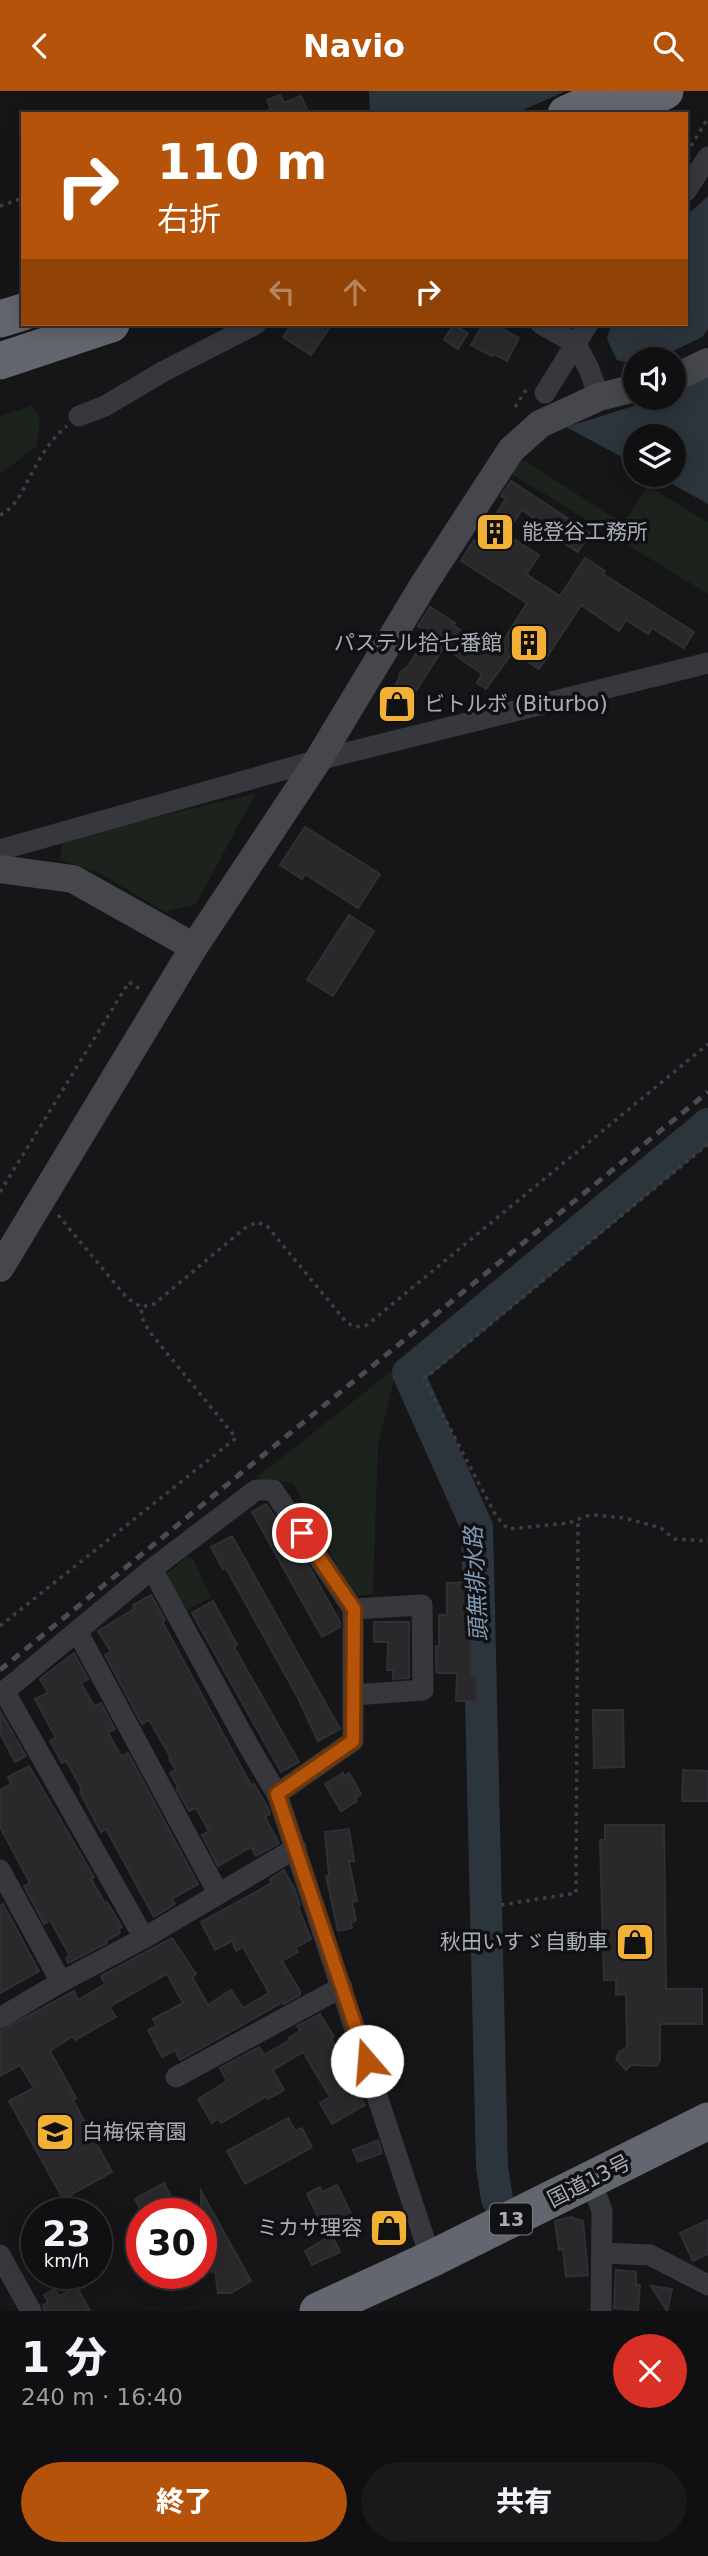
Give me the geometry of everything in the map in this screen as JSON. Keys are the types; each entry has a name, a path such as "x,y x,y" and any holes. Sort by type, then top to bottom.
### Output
{"highway":[{"path":"570,112 617,91"},
{"path":"618,112 665,91"},
{"path":"0,319 21,313"},
{"path":"0,361 105,326"},
{"name":"国道13号","path":"318,2311 432,2259 708,2121"}],"street":[{"path":"688,188 708,157"},
{"path":"79,416 105,406 164,371 252,326"},
{"path":"544,326 576,344 599,397"},
{"path":"545,393 587,326"},
{"path":"686,372 708,362"},
{"path":"0,1268 194,947 318,759 424,584 511,450 540,424 599,397 623,391"},
{"path":"0,850 318,759 708,663"},
{"path":"0,869 73,879 194,947"},
{"path":"144,1938 2,1693 152,1569 256,1490 273,1490 354,1609 353,1741 277,1794"},
{"path":"152,1569 277,1794 432,2259"},
{"path":"353,1695 423,1690 422,1605 354,1609"},
{"path":"77,1631 218,1893"},
{"path":"0,2018 144,1938 296,1848"},
{"path":"0,1870 61,1982"},
{"path":"176,2077 342,1987"},
{"path":"591,2180 602,2211 601,2311"},
{"path":"603,2252 650,2255 708,2285"},
{"path":"0,2255 31,2311"}],"path":[{"path":"688,152 708,118"},
{"path":"0,206 21,199"},
{"path":"0,515 9,511 17,500 56,435 79,416"},
{"path":"0,1192 129,982 162,1003"},
{"path":"44,1198 127,1298 141,1307 154,1304 245,1228 257,1222 267,1226 347,1323 356,1327 367,1325 708,1044"},
{"path":"708,1145 424,1379 496,1516 508,1529 569,1523 596,1515 625,1518 661,1528 674,1539 708,1541"},
{"path":"0,1626 236,1438 149,1331 142,1318 141,1307"},
{"path":"501,1905 576,1893 578,1519"}],"shaded area":[{"path":"369,91 566,91 519,112 370,112"},
{"path":"708,196 708,329 702,337 682,347 623,347 623,361 617,360 607,339 610,326 688,326 688,214"},
{"path":"708,377 708,504 677,487 686,487 686,424 623,424 623,458 566,427 623,409 686,410 686,388"},
{"path":"32,406 40,416 37,446 0,474 0,416"},
{"path":"521,458 623,524 646,487 708,522 708,594 512,474"},
{"path":"255,794 196,904 165,912 98,872 60,860 63,839"},
{"path":"398,1366 378,1443 373,1594 353,1596 293,1483 256,1478"},
{"path":"187,1557 193,1559 211,1597 181,1614 165,1575"}],"building":[{"path":"280,95 284,103 301,96 308,112 264,112 271,109 267,100"},
{"path":"291,326 305,330 308,326 331,326 311,355 283,337"},
{"path":"452,326 468,333 458,349 444,340"},
{"path":"482,326 498,326 519,338 507,361 471,345"},
{"path":"511,481 590,533 578,552 543,529 545,526 522,510 506,534 539,555 527,574 529,576 560,596 585,558 605,571 603,574 694,632 684,648 652,628 648,634 626,620 619,631 581,605 539,669 513,652 486,689 477,683 482,674 444,647 399,722 380,711 400,673 409,665 429,633 418,626 430,607 495,654 527,603 461,561 506,499 501,496"},
{"path":"305,827 380,874 358,908 305,874 302,879 280,865"},
{"path":"349,915 374,931 333,996 307,980"},
{"path":"266,1504 311,1570 340,1622 340,1627 322,1637 252,1512"},
{"path":"232,1536 340,1729 318,1741 298,1698 226,1568 223,1569 211,1547"},
{"path":"474,1582 477,1640 471,1640 471,1676 476,1676 476,1701 456,1701 457,1673 437,1673 436,1670 439,1615 447,1615 447,1583"},
{"path":"151,1595 165,1620 162,1621 251,1785 254,1784 269,1810 270,1814 265,1817 279,1843 256,1856 251,1847 218,1866 202,1835 209,1831 196,1808 189,1811 176,1788 178,1787 170,1773 176,1770 169,1759 171,1758 149,1720 142,1724 105,1655 111,1652 98,1631"},
{"path":"213,1601 237,1645 234,1647 299,1762 281,1772 192,1613"},
{"path":"374,1622 409,1622 409,1678 393,1679 393,1670 387,1670 388,1642 374,1642"},
{"path":"74,1653 88,1679 81,1683 94,1706 101,1703 115,1729 108,1733 121,1756 128,1753 198,1884 172,1899 175,1904 154,1917 106,1829 101,1832 70,1767 66,1761 62,1763 50,1741 56,1738 35,1699 48,1693 40,1679"},
{"path":"593,1710 623,1710 624,1767 594,1768"},
{"path":"0,1711 26,1756 15,1762 0,1733"},
{"path":"29,1766 94,1877 91,1879 122,1927 118,1929 120,1933 106,1941 107,1943 68,1963 66,1958 70,1956 50,1920 44,1924 24,1886 30,1883 0,1827 0,1790 11,1784 8,1777"},
{"path":"683,1770 708,1771 708,1801 682,1801"},
{"path":"343,1773 344,1776 349,1773 361,1794 355,1798 357,1801 341,1811 325,1784"},
{"name":"秋田いすゞ自動車","path":"605,1825 664,1825 666,1989 702,1989 702,2024 660,2024 660,2061 656,2066 631,2065 626,2070 616,2059 619,2052 627,2047 626,1994 616,1995 616,1980 604,1980 600,1840 605,1840"},
{"path":"349,1829 354,1861 349,1861 357,1901 352,1902 356,1920 351,1923 352,1928 338,1931 326,1876 329,1875 325,1832"},
{"path":"284,1870 295,1890 300,1905 298,1907 311,1939 295,1948 298,1952 282,1961 300,1995 180,2060 175,2050 162,2057 148,2030 157,2026 153,2019 183,2003 167,1974 109,2007 116,2017 75,2040 73,2036 50,2051 112,2172 62,2198 9,2101 34,2088 20,2065 0,2076 0,2031 74,1991 78,2000 105,1984 101,1976 172,1938 196,1974 192,1977 208,2005 231,1990 243,2008 269,1993 243,1947 236,1951 232,1941 215,1950 201,1922 272,1883 270,1879"},
{"path":"3,1904 39,1971 0,1993 0,1905"},
{"path":"320,2014 353,2074 348,2076 365,2105 332,2124 320,2103 330,2097 303,2052 273,2070 284,2090 268,2099 267,2096 221,2123 218,2119 212,2123 198,2099 227,2081 220,2068 259,2047 264,2055 290,2040 289,2038 300,2031 297,2026"},
{"path":"288,2118 295,2131 302,2128 312,2147 245,2184 227,2151"},
{"path":"378,2140 382,2153 358,2162 353,2150"},
{"path":"164,2183 172,2198 137,2198"},
{"path":"337,2185 355,2222 327,2236 307,2194 320,2187 322,2192"},
{"name":"ミカサ理容","path":"394,2215 402,2232 385,2240 376,2223"},
{"path":"571,2217 583,2221 588,2275 566,2277 563,2249 559,2250 555,2221"},
{"path":"217,2220 251,2281 231,2293 218,2293"},
{"path":"708,2220 708,2254 693,2261 680,2233"},
{"path":"332,2235 340,2252 312,2265 305,2251"},
{"path":"616,2270 636,2272 636,2284 640,2285 638,2310 614,2308"},
{"path":"651,2286 672,2289 667,2311"},
{"path":"55,2289 59,2296 78,2289 90,2311 44,2311 43,2305 48,2302 44,2295"}],"waterway":[{"name":"頭無排水路","path":"497,2199 492,2167 477,1527 408,1373 708,1124"}],"railway":[{"path":"0,1670 708,1092"}],"place":[{"name":"能登谷工務所","path":"495,532"},
{"name":"パステル拾七番館","path":"529,643"},
{"name":"ビトルボ (Biturbo)","path":"397,704"},
{"name":"秋田いすゞ自動車","path":"635,1942"},
{"name":"白梅保育園","path":"55,2132"},
{"name":"ミカサ理容","path":"389,2228"}],"route":[{"path":"302,1533 354,1609 353,1741 277,1794 367,2061"}]}
